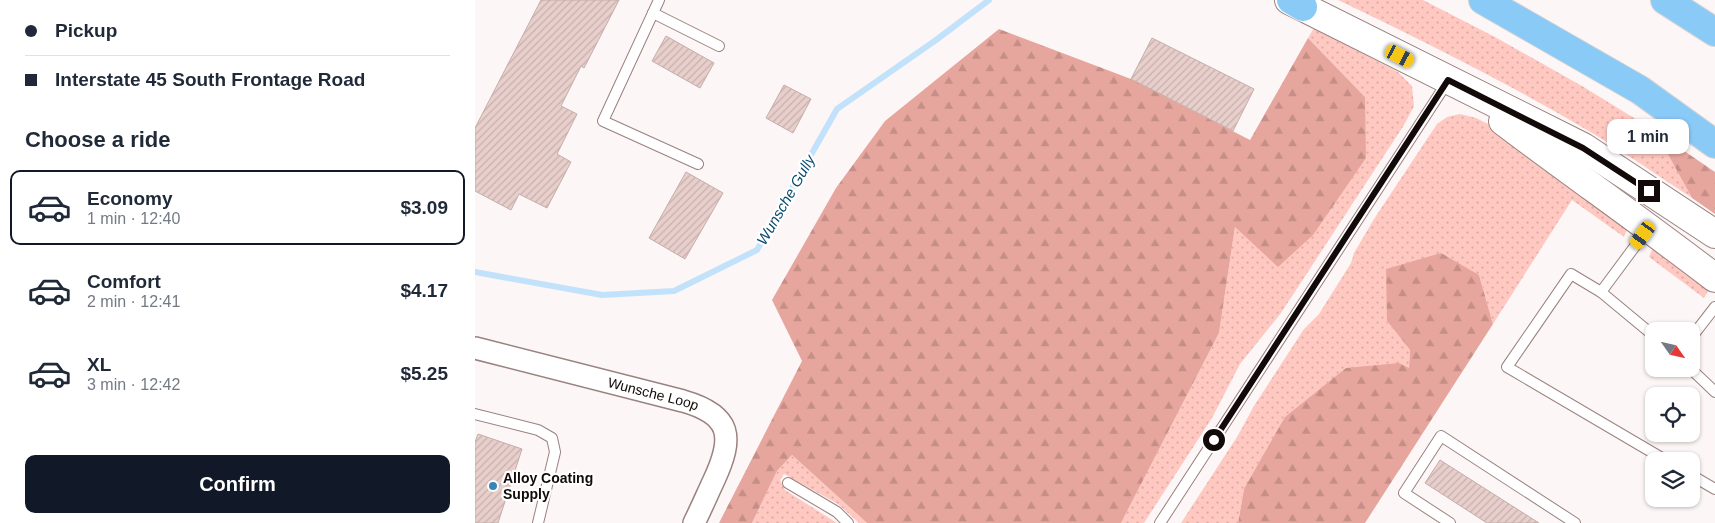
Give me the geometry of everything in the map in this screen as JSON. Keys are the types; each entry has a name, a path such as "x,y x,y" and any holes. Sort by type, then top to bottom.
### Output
{"highway":[{"path":"1483,0 1640,90 1715,144"},
{"path":"1665,0 1715,32"}],"main road":[{"path":"1294,2 1583,148 1715,234"},
{"path":"1448,80 1551,158 1649,227 1715,278"}],"street":[{"name":"Wunsche Loop","path":"475,348 683,401 709,411 725,429 727,449 694,523"}],"lane":[{"path":"659,0 603,121 698,164"},
{"path":"653,13 719,46"},
{"path":"1160,523 1448,80"},
{"path":"1601,292 1649,227"},
{"path":"1645,329 1601,292 1571,274 1507,367 1652,452"},
{"path":"1700,326 1715,307"},
{"path":"1700,378 1715,392"},
{"path":"475,414 539,430 552,438 555,452 538,523"},
{"path":"1450,523 1404,494 1441,436 1575,523"},
{"path":"1700,480 1715,489"},
{"path":"788,483 837,512 848,523"}],"shaded area":[{"path":"1338,0 1423,0 1495,37 1582,86 1655,131 1692,198 1614,146 1557,112 1464,62"},
{"path":"1314,28 1398,72 1412,86 1414,106 1404,125 1281,313 1240,364 1212,418 1144,523 1121,523 1219,333 1235,227 1365,97 1308,38"},
{"path":"1460,114 1476,118 1490,125 1627,222 1627,230 1624,237 1572,200 1493,324 1479,275 1387,321 1410,350 1409,369 1244,489 1238,523 1181,523 1304,329 1319,314 1351,263 1354,253 1374,219 1437,124 1447,117"},
{"path":"1655,243 1710,284 1704,298 1649,257"},
{"path":"792,455 867,523 859,523 838,504 784,474 780,480 785,490 837,523 752,523 777,471"}],"green space":[{"path":"999,29 1131,79 1250,140 1308,38 1365,97 1366,158 1313,235 1278,267 1235,227 1219,333 1121,523 867,523 792,455 777,471 752,523 719,523 802,361 772,300 836,188 885,121"},
{"path":"1655,131 1715,172 1715,214 1692,198"},
{"path":"1441,253 1479,275 1493,324 1365,523 1238,523 1244,489 1285,417 1346,368 1399,363 1409,368 1410,350 1387,321 1386,269"}],"building":[{"path":"541,0 619,0 584,68 581,66 561,106 577,114 557,154 571,162 547,208 519,194 511,210 475,191 475,128"},
{"path":"666,36 714,63 700,88 652,61"},
{"path":"1152,38 1254,89 1233,131 1131,79"},
{"path":"784,85 811,99 793,133 766,118"},
{"path":"686,172 723,193 685,259 649,238"},
{"name":"Alloy Coating Supply","path":"478,434 522,449 498,523 475,523 475,442"},
{"path":"1440,460 1539,523 1487,523 1425,483"}],"waterway":[{"name":"Wunsche Gully","path":"475,272 602,295 674,291 757,250 837,109 936,40 989,0"}],"place":[{"name":"Alloy Coating Supply","path":"493,486"}],"route":[{"path":"1214,440 1448,80 1583,148 1649,191"}]}
